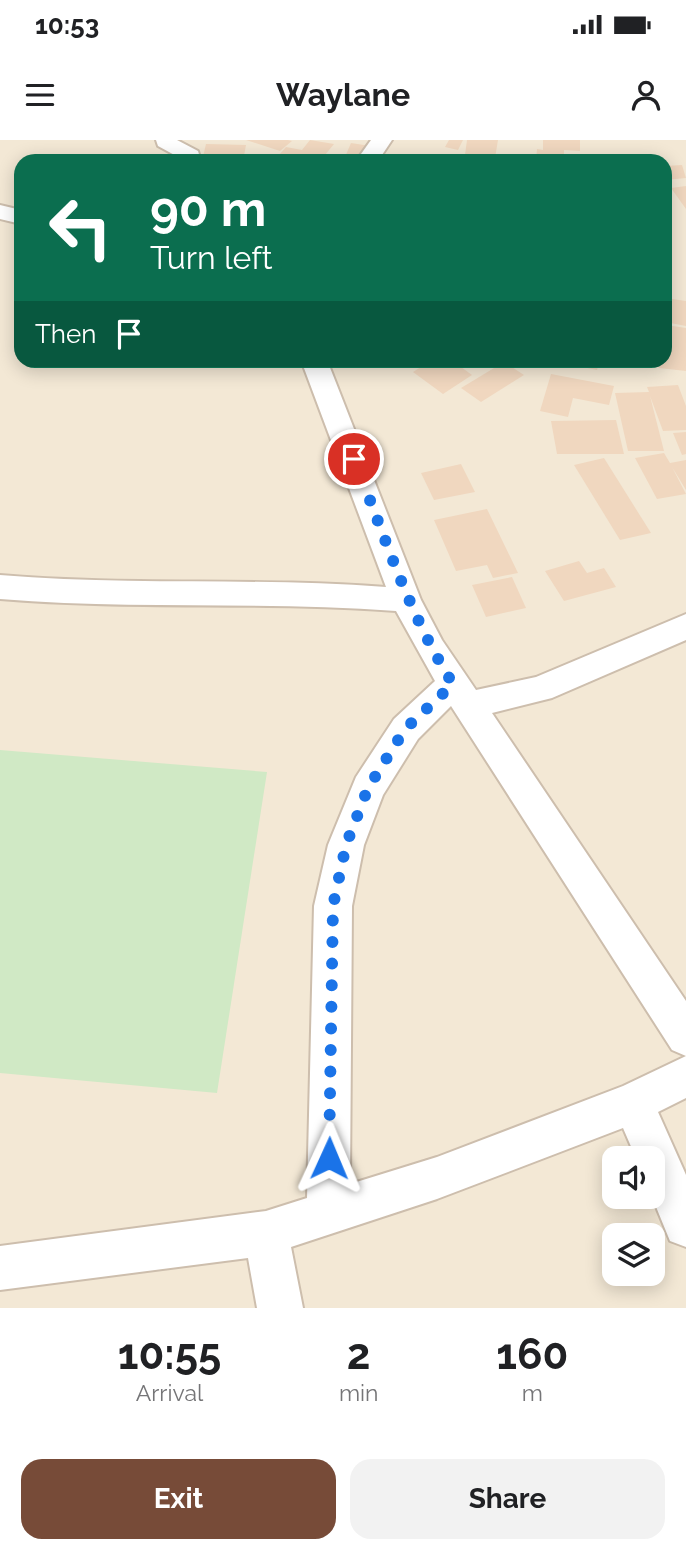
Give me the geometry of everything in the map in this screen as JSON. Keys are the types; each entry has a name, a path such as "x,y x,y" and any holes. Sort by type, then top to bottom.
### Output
{"street":[{"path":"165,142 189,154"},
{"path":"317,368 406,600 431,649 686,1036"},
{"path":"0,587 73,592 328,594 406,600"},
{"path":"328,1213 333,906 346,845 368,788 405,729 460,694 541,689 686,626"},
{"path":"0,1268 87,1259 266,1233 437,1178 633,1103 686,1076"},
{"path":"633,1103 686,1225"},
{"path":"266,1233 280,1308"}],"shaded area":[{"path":"0,140 686,140 686,1308 0,1308"}],"green space":[{"path":"0,750 267,772 217,1093 0,1073"}],"building":[{"path":"246,140 288,140 292,141 280,151"},
{"path":"310,140 334,144 326,154 280,154 286,147 302,150"},
{"path":"449,140 463,140 458,150 445,147"},
{"path":"467,140 498,140 496,154 465,154"},
{"path":"543,140 580,140 580,151 564,150 564,154 537,154 537,149 543,150"},
{"path":"351,143 370,146 366,154 346,154"},
{"path":"206,144 246,145 244,154 204,154"},
{"path":"682,165 686,178 672,179 672,166"},
{"path":"686,186 686,209 672,189"},
{"path":"672,299 686,301 686,326 672,323"},
{"path":"672,326 686,328 686,371 659,368 672,368"},
{"path":"419,368 462,368 472,375 443,394 413,372"},
{"path":"494,368 513,368 524,375 481,402 461,388"},
{"path":"551,374 614,386 609,405 573,398 568,417 540,411"},
{"path":"678,385 686,406 686,430 663,431 650,396 664,451 628,451 615,393 649,392 647,387"},
{"path":"616,420 624,454 557,454 551,421"},
{"path":"686,432 686,454 682,455 673,433"},
{"path":"664,453 670,463 686,460 686,490 672,467 686,494 657,499 635,458"},
{"path":"604,458 651,533 620,540 574,465"},
{"path":"461,464 475,492 434,500 421,473"},
{"path":"487,509 518,573 493,578 487,565 456,571 434,520"},
{"path":"579,561 587,573 604,568 616,587 564,601 545,571"},
{"path":"512,577 526,608 486,617 472,585"}],"route":[{"path":"329,1158 333,906 346,845 368,788 405,729 453,684 431,649 406,600 354,459"}]}
